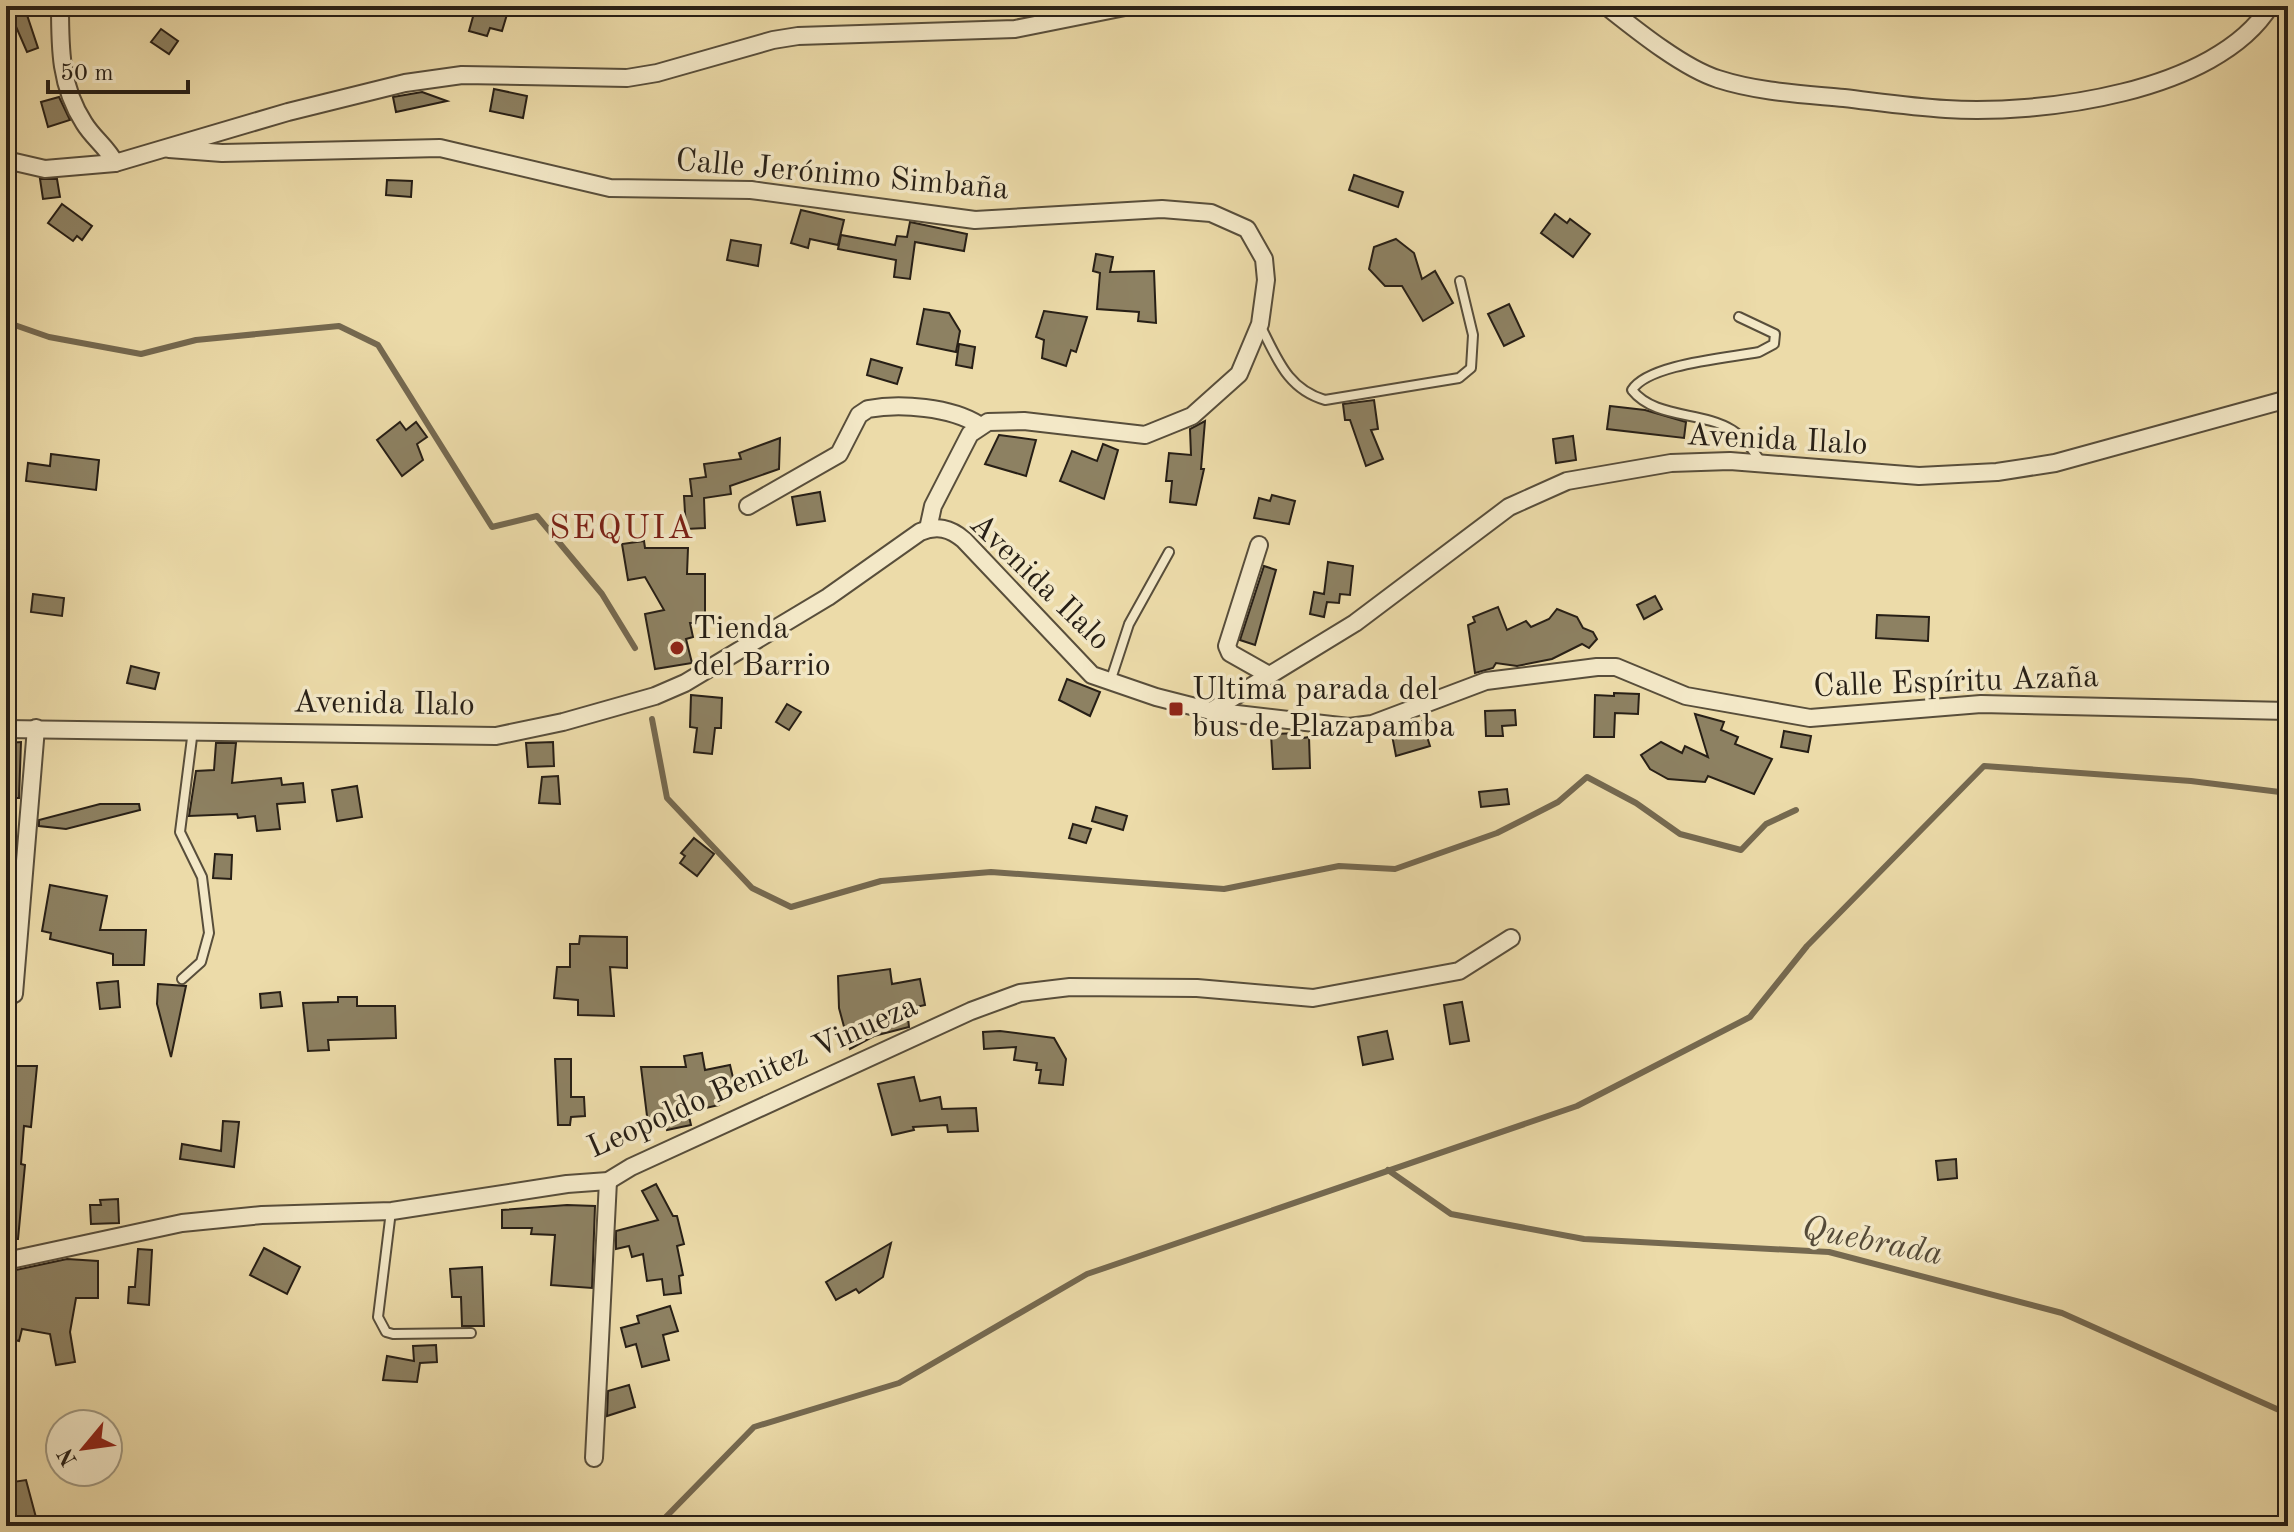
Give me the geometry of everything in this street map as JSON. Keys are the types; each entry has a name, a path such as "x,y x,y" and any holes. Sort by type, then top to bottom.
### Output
{"street":[{"path":"60,6 61,64 70,99 84,125 115,163"},
{"path":"6,160 45,169 115,163 288,112 405,83 462,75 627,78 798,36 1015,29 1130,6"},
{"path":"1606,6 1716,78 1776,91 1948,109 2014,108 2119,94 2190,69 2226,50 2270,6"},
{"name":"Calle Jerónimo Simbaña","path":"169,149 222,153 440,148 610,188 751,190 975,220 1162,209 1211,213 1235,221 1247,229 1264,259 1266,280 1260,324 1239,374 1192,416 1145,435 1024,421 979,425"},
{"name":"Avenida Ilalo","path":"6,729 193,729 496,736 563,722 685,683 828,597 935,527 955,532 1080,666 1110,683 1211,711 1355,623 1509,507 1567,481 1671,463 1762,464 1919,476 1997,472 2055,463 2288,399"},
{"path":"748,506 839,454 859,415 868,409 946,411 965,416 979,425 970,434 933,506 928,529"},
{"path":"1259,545 1227,646 1230,653 1269,675"},
{"name":"Calle Espíritu Azaña","path":"1211,711 1349,727 1372,724 1486,681 1597,667 1616,667 1686,696 1810,718 1981,704 2288,711"},
{"path":"14,994 36,728"},
{"name":"Leopoldo Benitez Vinueza","path":"6,1261 182,1223 262,1215 392,1211 567,1184 608,1181 790,1092 997,1000 1020,993 1070,987 1197,988 1313,998 1459,971 1511,938"},
{"path":"594,1458 608,1181"}],"lane":[{"path":"1260,324 1289,381 1306,395 1325,400 1459,378 1471,368 1473,335 1460,281"},
{"path":"1739,317 1775,334 1774,344 1759,352 1660,371 1638,380 1632,390 1642,402 1730,428 1745,440 1762,464"},
{"path":"1110,683 1129,624 1169,552"},
{"path":"182,979 201,962 209,933 202,877 180,832 193,729"},
{"path":"392,1211 378,1317 381,1325 393,1334 471,1333"}],"building":[{"path":"7,6 24,6 38,48 27,52"},
{"path":"476,6 508,11 502,31 490,28 487,36 469,31"},
{"path":"161,29 178,41 169,54 151,42"},
{"path":"494,89 527,96 523,118 490,111"},
{"path":"422,92 447,101 396,112 393,97"},
{"path":"59,97 70,120 48,127 41,102"},
{"path":"1354,175 1403,192 1398,207 1349,190"},
{"path":"40,179 57,179 60,197 43,199"},
{"path":"387,180 412,181 411,197 386,195"},
{"path":"62,204 92,226 82,240 77,236 73,241 48,223"},
{"path":"801,210 844,220 838,245 810,239 808,248 791,243"},
{"path":"1555,214 1567,223 1570,219 1590,234 1573,257 1541,233"},
{"path":"910,222 967,234 964,251 915,242 910,279 894,277 896,260 838,249 841,235 895,245 897,236 907,237"},
{"path":"1396,239 1414,253 1422,279 1435,271 1453,303 1423,321 1402,286 1385,286 1369,269 1374,247"},
{"path":"731,240 761,245 758,266 727,260"},
{"path":"1096,254 1113,257 1110,272 1154,271 1156,323 1138,321 1139,312 1097,309 1100,273 1093,271"},
{"path":"1509,304 1524,336 1504,346 1488,314"},
{"path":"924,309 949,313 960,331 956,352 917,344"},
{"path":"1044,311 1087,317 1076,352 1071,350 1066,366 1042,358 1044,340 1036,337"},
{"path":"959,344 975,347 972,368 956,365"},
{"path":"871,359 902,368 897,384 867,375"},
{"path":"1374,400 1378,429 1371,430 1383,459 1366,466 1350,420 1345,420 1343,404"},
{"path":"1610,406 1645,410 1686,422 1684,438 1607,429"},
{"path":"1205,421 1201,469 1204,469 1196,505 1170,502 1172,481 1166,481 1169,453 1191,455 1190,429"},
{"path":"400,422 406,430 416,422 427,437 417,444 423,460 402,476 377,440"},
{"path":"999,435 1036,440 1026,476 985,464"},
{"path":"1573,436 1576,460 1556,463 1553,439"},
{"path":"780,438 779,469 730,486 731,494 704,498 705,528 686,529 684,496 692,496 690,479 706,477 704,464 741,459 739,453"},
{"path":"1103,444 1118,450 1104,499 1060,481 1072,451 1097,461"},
{"path":"51,454 99,460 96,490 26,481 28,463 50,466"},
{"path":"820,492 825,521 797,525 792,497"},
{"path":"1272,495 1295,501 1289,524 1254,518 1259,498 1270,501"},
{"path":"644,541 645,548 688,548 687,574 705,574 705,617 703,623 690,623 693,637 686,639 692,663 655,669 645,614 664,610 645,577 628,580 622,544"},
{"path":"1328,562 1353,566 1350,595 1340,594 1339,603 1327,602 1324,617 1310,614 1314,592 1324,594"},
{"path":"1264,566 1276,570 1255,645 1240,640"},
{"path":"33,594 64,598 62,616 31,612"},
{"path":"1655,596 1662,609 1644,619 1637,605"},
{"path":"1498,607 1507,630 1526,621 1531,627 1549,619 1557,609 1577,617 1583,628 1593,632 1597,639 1589,648 1582,644 1552,659 1517,666 1496,663 1493,668 1475,673 1468,625 1475,622 1473,617"},
{"path":"1877,615 1929,617 1928,641 1876,638"},
{"path":"131,666 159,673 155,689 127,683"},
{"path":"1067,679 1100,692 1090,716 1059,700"},
{"path":"1614,693 1639,694 1638,714 1615,713 1614,737 1594,737 1595,695 1614,696"},
{"path":"691,695 722,698 721,728 715,728 712,754 694,752 697,728 690,727"},
{"path":"787,704 801,712 789,730 776,722"},
{"path":"1515,710 1516,725 1502,726 1503,736 1486,736 1485,711"},
{"path":"1695,714 1724,722 1721,730 1738,737 1735,744 1772,759 1754,794 1708,776 1705,782 1668,779 1650,769 1641,755 1661,742 1682,753 1685,746 1708,757"},
{"path":"1422,721 1430,746 1396,756 1391,730"},
{"path":"1784,731 1811,736 1808,752 1781,747"},
{"path":"1302,733 1303,738 1309,737 1310,768 1273,769 1271,734"},
{"path":"21,742 19,798 6,798 6,743"},
{"path":"553,742 554,766 528,767 526,743"},
{"path":"216,743 236,743 232,783 281,778 282,785 303,783 305,802 277,804 280,829 257,831 255,816 189,816 196,771 214,770"},
{"path":"558,776 560,804 539,803 542,777"},
{"path":"357,786 362,817 337,821 332,790"},
{"path":"1507,789 1509,804 1481,807 1479,792"},
{"path":"100,804 139,804 140,810 66,829 39,826 39,820"},
{"path":"1096,807 1127,816 1123,830 1092,821"},
{"path":"1073,824 1091,829 1086,843 1069,838"},
{"path":"694,838 714,854 697,876 680,863 685,856 681,853"},
{"path":"215,854 232,855 231,879 213,878"},
{"path":"50,885 107,896 100,930 146,930 144,965 113,965 113,954 50,939 51,933 42,931"},
{"path":"580,936 627,937 627,968 610,967 614,1016 578,1015 578,1000 554,998 557,967 570,967 570,944 579,944"},
{"path":"890,969 892,984 920,979 925,1005 907,1009 909,1027 874,1036 850,1049 839,1008 838,976"},
{"path":"118,981 120,1007 100,1009 97,983"},
{"path":"158,984 186,986 171,1057 157,1004"},
{"path":"280,992 282,1006 261,1008 260,994"},
{"path":"338,997 357,997 357,1006 395,1006 396,1038 328,1040 329,1050 308,1051 303,1003 338,1002"},
{"path":"1462,1002 1469,1041 1450,1044 1444,1005"},
{"path":"1000,1031 1054,1038 1066,1059 1063,1085 1039,1083 1041,1070 1036,1070 1037,1063 1014,1060 1016,1047 984,1049 983,1032"},
{"path":"1387,1031 1393,1059 1363,1065 1358,1037"},
{"path":"702,1053 705,1070 730,1065 734,1082 715,1086 719,1105 688,1112 691,1125 667,1130 665,1121 648,1124 641,1067 686,1067 684,1056"},
{"path":"555,1059 571,1059 571,1097 584,1097 585,1116 571,1117 570,1125 558,1125"},
{"path":"6,1066 37,1066 31,1127 24,1126 21,1164 25,1165 18,1239 6,1239"},
{"path":"914,1077 920,1101 940,1097 942,1109 976,1108 978,1131 948,1132 947,1125 913,1127 914,1130 892,1135 878,1084"},
{"path":"223,1121 239,1122 234,1167 180,1159 182,1144 221,1151"},
{"path":"1956,1159 1957,1178 1938,1180 1936,1161"},
{"path":"656,1184 673,1216 677,1216 684,1244 677,1246 683,1275 679,1276 681,1293 664,1295 662,1279 647,1281 643,1254 632,1257 629,1246 616,1249 616,1231 658,1220 642,1191"},
{"path":"118,1199 119,1223 91,1224 90,1205 101,1205 100,1200"},
{"path":"595,1206 592,1288 551,1285 555,1235 531,1234 532,1228 502,1228 502,1210"},
{"path":"891,1243 883,1277 859,1293 856,1289 836,1300 826,1282"},
{"path":"264,1248 300,1267 287,1294 250,1275"},
{"path":"138,1249 152,1250 149,1305 128,1303 129,1287 135,1287"},
{"path":"67,1259 98,1261 98,1298 76,1298 70,1332 75,1362 56,1365 50,1334 22,1329 19,1341 6,1338 6,1309 11,1271"},
{"path":"482,1267 484,1326 462,1326 461,1297 452,1297 450,1269"},
{"path":"670,1306 678,1331 663,1335 669,1360 642,1367 636,1344 626,1347 621,1328 639,1323 637,1316"},
{"path":"436,1345 437,1362 420,1363 417,1382 383,1380 387,1356 414,1361 413,1346"},
{"path":"629,1385 635,1407 607,1416 608,1391"},
{"path":"26,1480 38,1525 23,1526 21,1516 13,1517 10,1501 6,1502 6,1483"}],"waterway":[{"path":"6,322 49,337 141,354 196,340 339,326 378,345 492,527 537,516 602,594 635,648"},
{"path":"652,719 667,798 752,888 791,907 881,881 991,872 1224,889 1339,866 1395,869 1497,833 1558,802 1587,777 1636,803 1680,834 1741,850 1766,824 1796,810"},
{"path":"657,1526 754,1427 899,1383 1087,1274 1577,1106 1750,1017 1807,946 1984,766 2191,781 2288,793"},
{"name":"Quebrada","path":"1388,1170 1451,1214 1584,1239 1829,1252 2062,1313 2288,1414"}],"place":[{"name":"Tienda del Barrio","path":"677,648"},
{"name":"Ultima parada del bus de Plazapamba","path":"1176,709"}],"district":[{"name":"SEQUIA","path":"622,529"}]}
